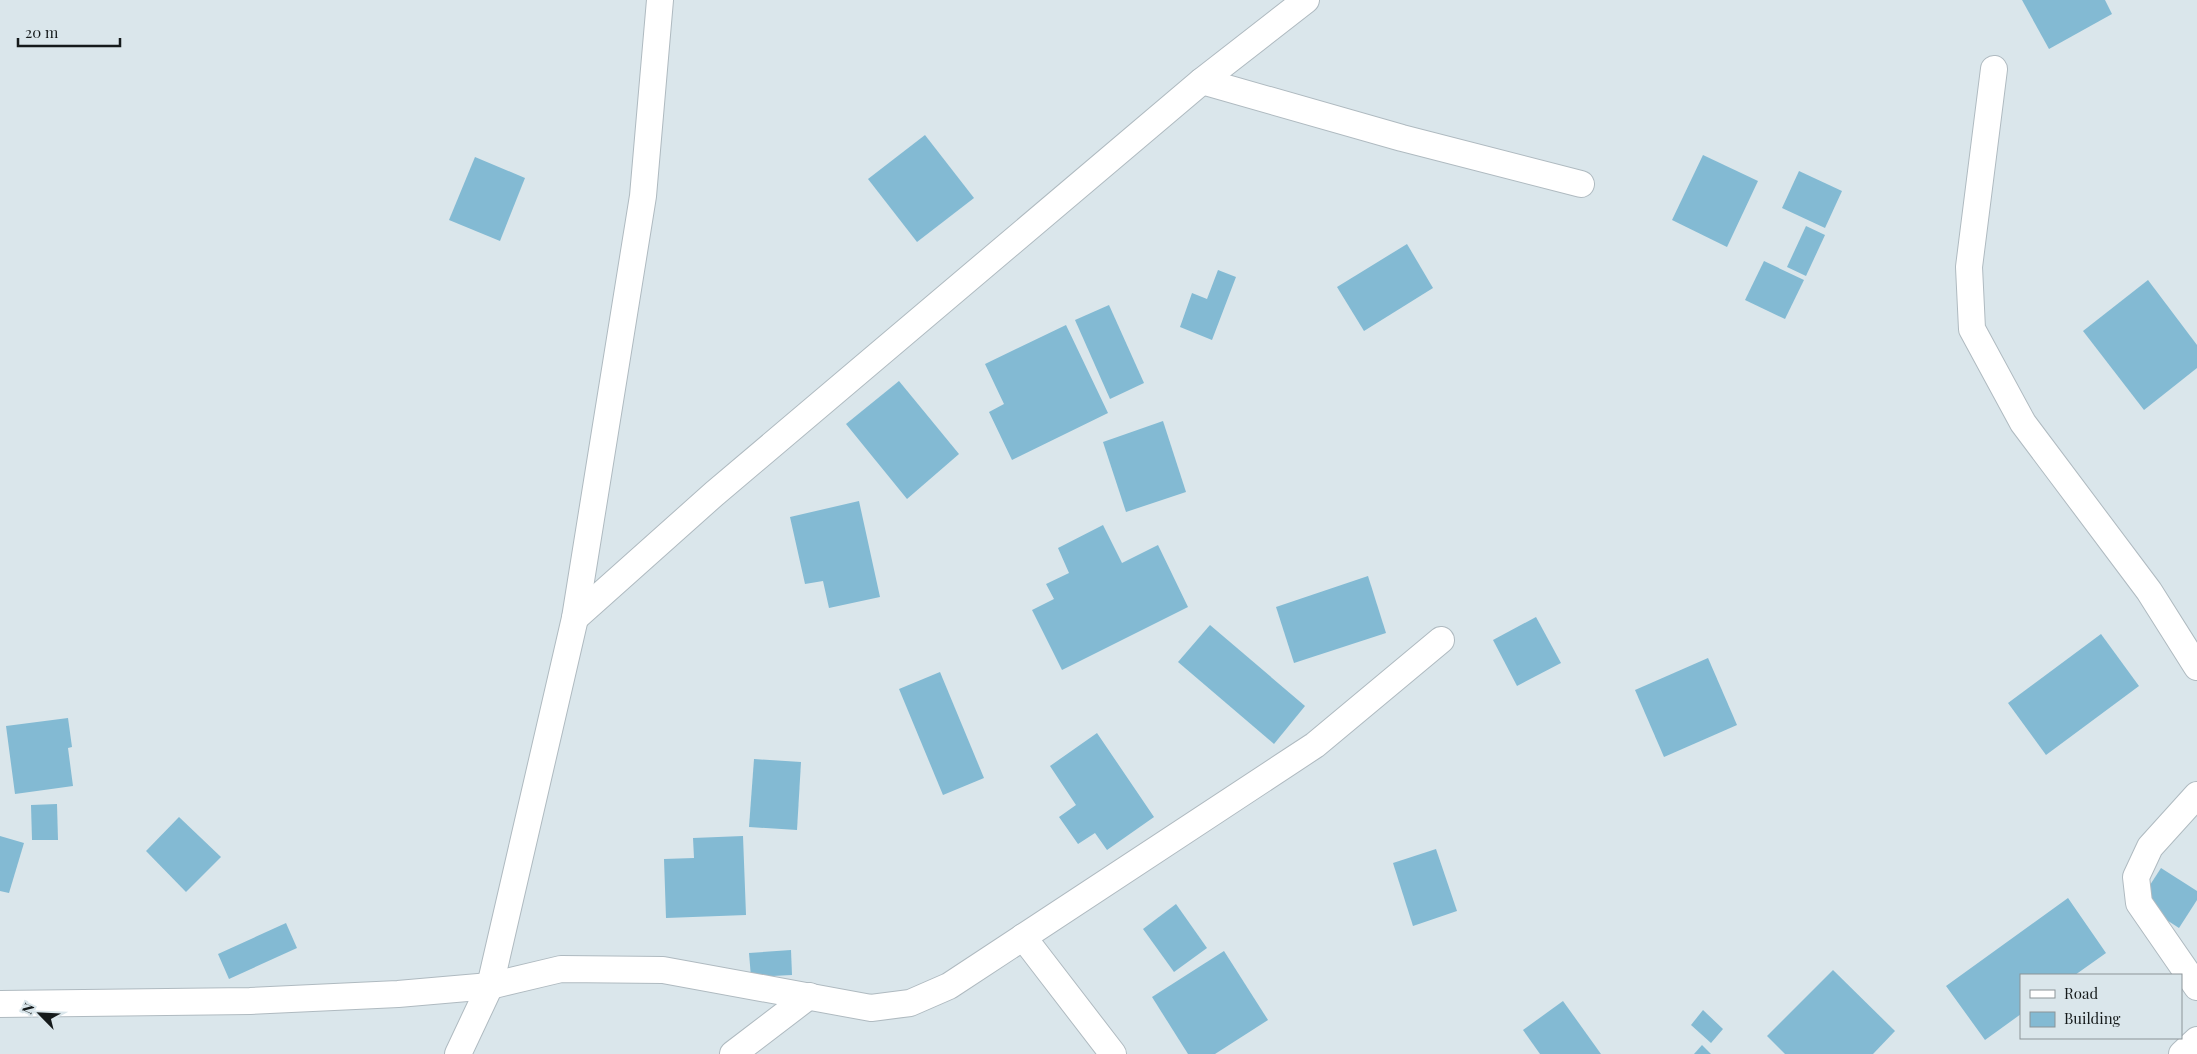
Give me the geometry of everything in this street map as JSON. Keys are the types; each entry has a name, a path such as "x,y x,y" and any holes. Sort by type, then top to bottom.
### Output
{"street":[{"path":"458,1054 490,986 575,618 643,196 660,0"},
{"path":"575,618 714,494 1202,82 1306,0"},
{"path":"1994,69 1970,266 1972,330 2024,423 2148,591 2197,667"},
{"path":"1202,82 1402,138 1581,184"},
{"path":"0,1004 250,1001 398,994 490,986 561,969 663,970 871,1008 910,1003 949,986 1315,745 1441,640"},
{"path":"2197,794 2150,847 2136,877 2139,903 2197,987"},
{"path":"1023,937 1113,1054"},
{"path":"733,1054 809,996"},
{"path":"2182,1054 2197,1040"}],"building":[{"path":"2022,0 2105,0 2112,14 2049,49"},
{"path":"925,135 974,198 917,242 868,179"},
{"path":"1703,155 1758,181 1727,247 1672,220"},
{"path":"475,157 525,178 500,241 449,220"},
{"path":"1799,171 1842,191 1825,228 1782,208"},
{"path":"1806,226 1825,235 1806,276 1787,267"},
{"path":"1407,244 1433,288 1364,331 1337,287"},
{"path":"1764,261 1804,280 1785,319 1745,300"},
{"path":"1218,270 1236,277 1212,340 1180,327 1192,293 1207,299"},
{"path":"2148,280 2197,345 2197,368 2144,410 2083,331"},
{"path":"1109,305 1144,383 1110,399 1075,320"},
{"path":"1066,325 1108,413 1012,460 989,412 1004,404 985,364"},
{"path":"899,381 959,454 907,499 846,424"},
{"path":"1163,421 1186,492 1126,512 1103,442"},
{"path":"859,501 880,597 829,608 823,581 805,584 790,517"},
{"path":"1103,525 1122,563 1158,545 1188,607 1062,670 1032,610 1054,599 1046,584 1069,573 1058,548"},
{"path":"1368,576 1386,633 1294,663 1276,607"},
{"path":"1536,617 1561,663 1517,686 1493,640"},
{"path":"1210,625 1305,706 1274,744 1178,662"},
{"path":"2101,634 2139,686 2046,755 2008,703"},
{"path":"1708,658 1737,725 1664,757 1635,690"},
{"path":"940,672 984,778 943,795 899,689"},
{"path":"68,718 72,747 68,748 73,786 15,794 6,726"},
{"path":"1097,733 1154,817 1107,850 1095,833 1078,844 1059,817 1076,805 1050,766"},
{"path":"754,759 801,762 797,830 749,827"},
{"path":"57,804 58,840 32,840 31,805"},
{"path":"179,817 221,857 186,892 146,851"},
{"path":"0,836 24,843 9,893 0,891"},
{"path":"743,836 746,915 666,918 664,859 694,858 693,838"},
{"path":"1436,849 1457,911 1413,926 1393,863"},
{"path":"2161,868 2197,891 2197,900 2179,928 2139,902"},
{"path":"2068,898 2106,953 2076,974 2020,974 2020,1015 1985,1040 1946,986"},
{"path":"1176,904 1207,948 1174,972 1143,929"},
{"path":"286,923 297,948 229,979 218,954"},
{"path":"791,950 792,975 751,977 749,953"},
{"path":"1224,951 1268,1020 1215,1054 1188,1054 1152,997"},
{"path":"1833,970 1895,1031 1873,1054 1785,1054 1767,1036"},
{"path":"1563,1001 1601,1054 1540,1054 1523,1030"},
{"path":"1703,1010 1723,1029 1711,1043 1691,1025"},
{"path":"1702,1045 1711,1054 1694,1054"}]}
